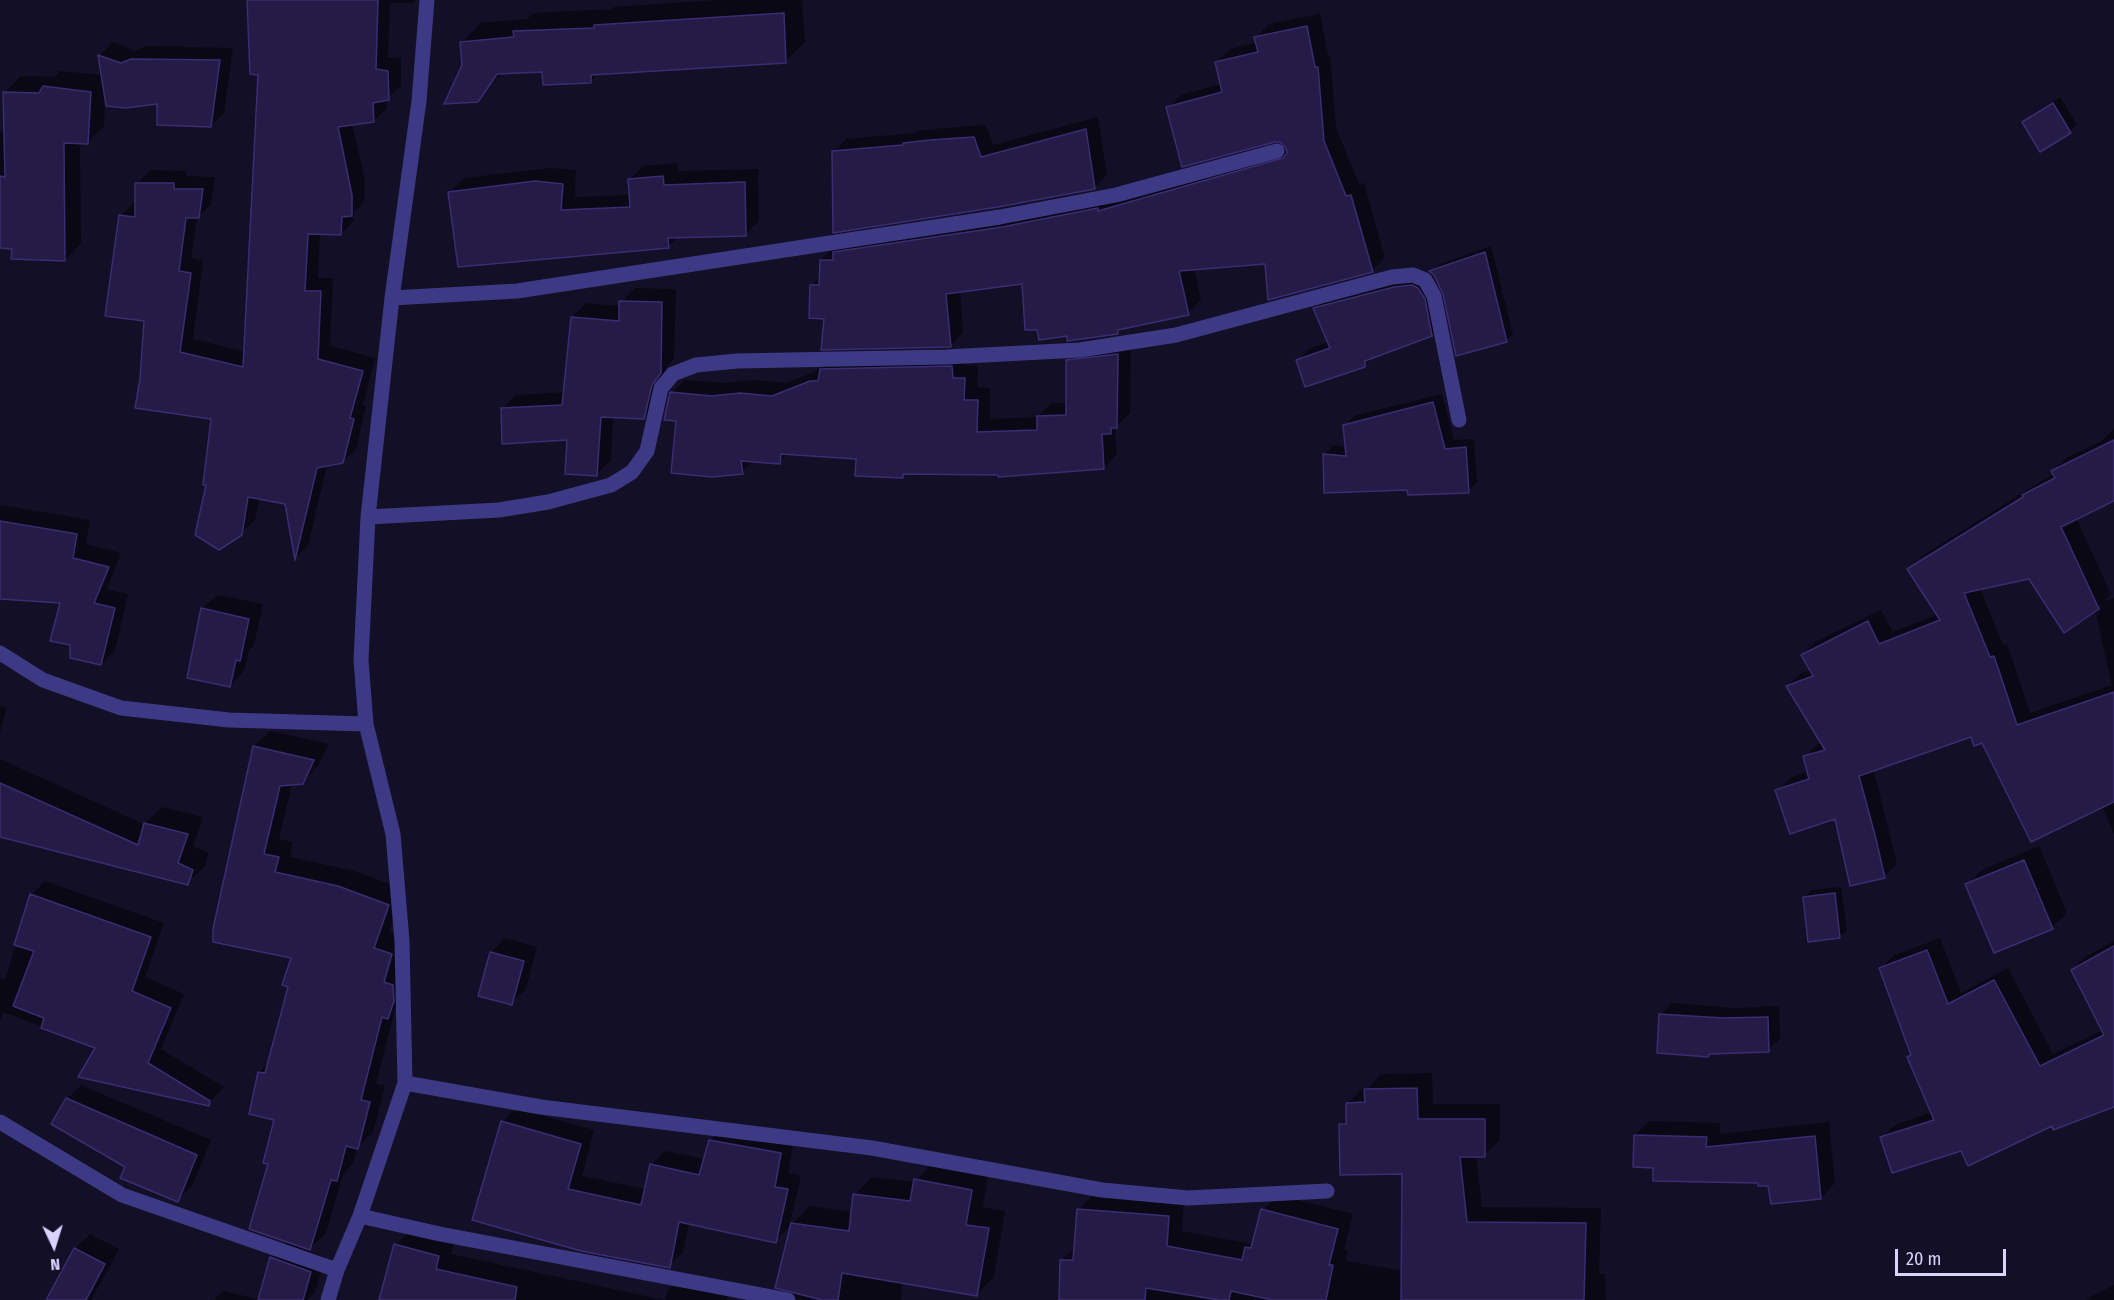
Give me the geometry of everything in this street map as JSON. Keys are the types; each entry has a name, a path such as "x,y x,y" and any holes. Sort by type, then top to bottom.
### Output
{"street":[{"path":"328,1300 337,1270 360,1216 405,1083 402,941 393,834 366,724 361,660 368,517 392,298 419,101 427,0"},
{"path":"392,298 517,291 1000,218 1116,195 1277,151"},
{"path":"368,517 499,510 548,502 611,485 632,472 646,451 661,388 673,374 696,365 736,361 946,357 1080,350 1176,335 1392,277 1413,275 1425,280 1434,296 1460,420"},
{"path":"0,653 42,680 121,708 229,720 366,724"},
{"path":"405,1083 541,1107 872,1148 1102,1190 1188,1198 1327,1191"},
{"path":"0,1122 122,1195 337,1270"},
{"path":"360,1216 440,1234 788,1300"}],"building":[{"path":"247,0 378,0 376,69 388,71 389,100 373,103 374,122 338,127 352,195 352,216 342,217 341,235 308,234 305,291 321,291 318,359 363,371 350,418 354,419 343,463 317,468 295,560 285,504 248,497 242,535 219,550 195,535 206,485 203,485 211,419 135,408 140,379 144,321 105,316 119,215 135,217 135,183 174,183 174,189 203,189 199,218 186,218 179,271 191,273 180,352 243,367 258,75 250,74"},
{"path":"784,13 786,63 591,75 591,83 543,85 542,72 497,74 478,102 444,104 462,65 460,42 514,37 513,31 594,28 594,25"},
{"path":"1307,26 1315,67 1318,67 1324,141 1346,196 1351,195 1373,272 1268,300 1265,264 1179,271 1189,315 1118,330 1118,334 1067,341 1067,336 1039,340 1037,330 1025,330 1022,284 946,294 951,347 821,350 824,319 809,318 810,285 819,285 820,260 833,260 833,252 1002,227 1098,208 1098,211 1283,158 1287,153 1286,148 1280,142 1275,142 1182,167 1166,107 1222,92 1215,62 1258,52 1254,37"},
{"path":"98,55 121,63 131,59 220,60 211,127 157,125 157,104 126,108 106,106"},
{"path":"43,86 91,92 88,144 64,143 65,261 11,259 12,249 0,248 0,176 5,177 3,92 39,93"},
{"path":"2053,103 2071,133 2040,152 2022,122"},
{"path":"1086,129 1095,189 833,233 832,151 974,137 981,157"},
{"path":"663,176 664,185 745,182 746,236 668,238 669,248 458,267 448,192 535,181 563,184 561,210 630,207 628,179"},
{"path":"1485,252 1507,342 1456,356 1443,294 1434,275 1429,271"},
{"path":"1412,285 1418,288 1425,299 1432,336 1365,361 1365,367 1305,387 1296,360 1330,348 1313,308 1394,287"},
{"path":"619,301 662,302 661,373 652,385 644,419 601,417 597,476 565,474 567,440 502,444 501,408 562,405 571,317 619,321"},
{"path":"1118,354 1117,428 1111,428 1111,434 1102,434 1104,469 998,477 998,475 903,474 903,478 855,476 856,459 781,454 780,464 741,461 743,474 712,477 671,473 676,421 664,420 670,392 712,396 740,393 772,396 810,381 818,381 820,369 952,366 953,378 965,378 964,400 978,400 977,432 1037,430 1037,416 1066,415 1066,360"},
{"path":"1433,402 1445,449 1466,447 1469,493 1408,495 1407,490 1324,493 1323,454 1346,456 1343,425"},
{"path":"2114,440 2114,501 2061,527 2099,609 2064,633 2029,579 1964,593 1990,657 1994,656 2017,725 2114,692 2114,802 2031,842 1982,743 1974,746 1971,737 1859,776 1885,878 1850,886 1835,819 1790,834 1775,790 1809,779 1803,756 1825,750 1786,686 1813,676 1801,655 1868,621 1879,644 1940,620 1907,569 2023,497 2022,495 2055,478 2051,471"},
{"path":"0,521 77,534 73,558 109,567 94,603 115,608 101,665 70,658 70,645 50,641 60,603 0,599"},
{"path":"201,608 249,619 240,661 236,660 230,687 187,678"},
{"path":"253,746 314,760 303,784 280,786 264,854 279,857 275,872 338,886 389,905 374,948 392,954 384,982 393,985 394,1001 388,1019 382,1017 361,1100 370,1102 358,1149 346,1146 337,1181 331,1180 310,1250 249,1229 268,1164 263,1163 274,1120 249,1114 258,1072 265,1073 288,987 282,985 291,958 213,942 213,929"},
{"path":"0,783 138,845 144,823 188,834 178,863 193,870 188,885 0,837"},
{"path":"2024,860 2053,929 1994,953 1965,884"},
{"path":"1835,893 1840,938 1808,942 1803,897"},
{"path":"30,894 151,937 132,991 171,1008 148,1063 210,1101 209,1106 78,1077 95,1048 41,1028 44,1018 13,1006 34,951 14,945"},
{"path":"2114,946 2114,1107 2053,1130 2052,1126 1968,1166 1961,1151 1892,1173 1880,1137 1934,1120 1907,1057 1911,1055 1879,968 1927,950 1948,1004 1994,980 2040,1066 2104,1035 2071,970"},
{"path":"490,952 524,961 512,1005 478,996"},
{"path":"1659,1014 1723,1018 1768,1017 1769,1052 1709,1054 1708,1057 1657,1053"},
{"path":"1417,1088 1418,1119 1485,1119 1485,1157 1460,1157 1467,1222 1586,1223 1584,1300 1401,1300 1402,1174 1340,1175 1339,1124 1346,1124 1346,1103 1365,1102 1364,1089"},
{"path":"66,1098 197,1155 178,1202 120,1178 125,1167 51,1124"},
{"path":"501,1121 581,1144 568,1189 641,1205 650,1164 699,1175 709,1140 781,1153 775,1187 788,1189 776,1243 679,1222 670,1268 581,1251 472,1220"},
{"path":"1634,1135 1707,1137 1706,1147 1815,1136 1821,1199 1771,1204 1768,1186 1758,1186 1758,1183 1653,1181 1653,1168 1633,1167"},
{"path":"914,1179 972,1190 966,1225 989,1228 977,1296 842,1273 838,1300 822,1300 775,1288 791,1223 849,1231 853,1194 910,1201"},
{"path":"1077,1209 1169,1216 1167,1246 1242,1260 1245,1247 1251,1248 1261,1209 1338,1229 1329,1265 1333,1265 1326,1300 1273,1300 1231,1291 1229,1300 1219,1300 1146,1288 1145,1300 1059,1300 1060,1260 1073,1260"},
{"path":"394,1244 439,1256 436,1269 517,1287 515,1300 379,1300"},
{"path":"74,1248 105,1264 86,1300 46,1300"},
{"path":"270,1257 311,1272 303,1300 258,1300"}]}
